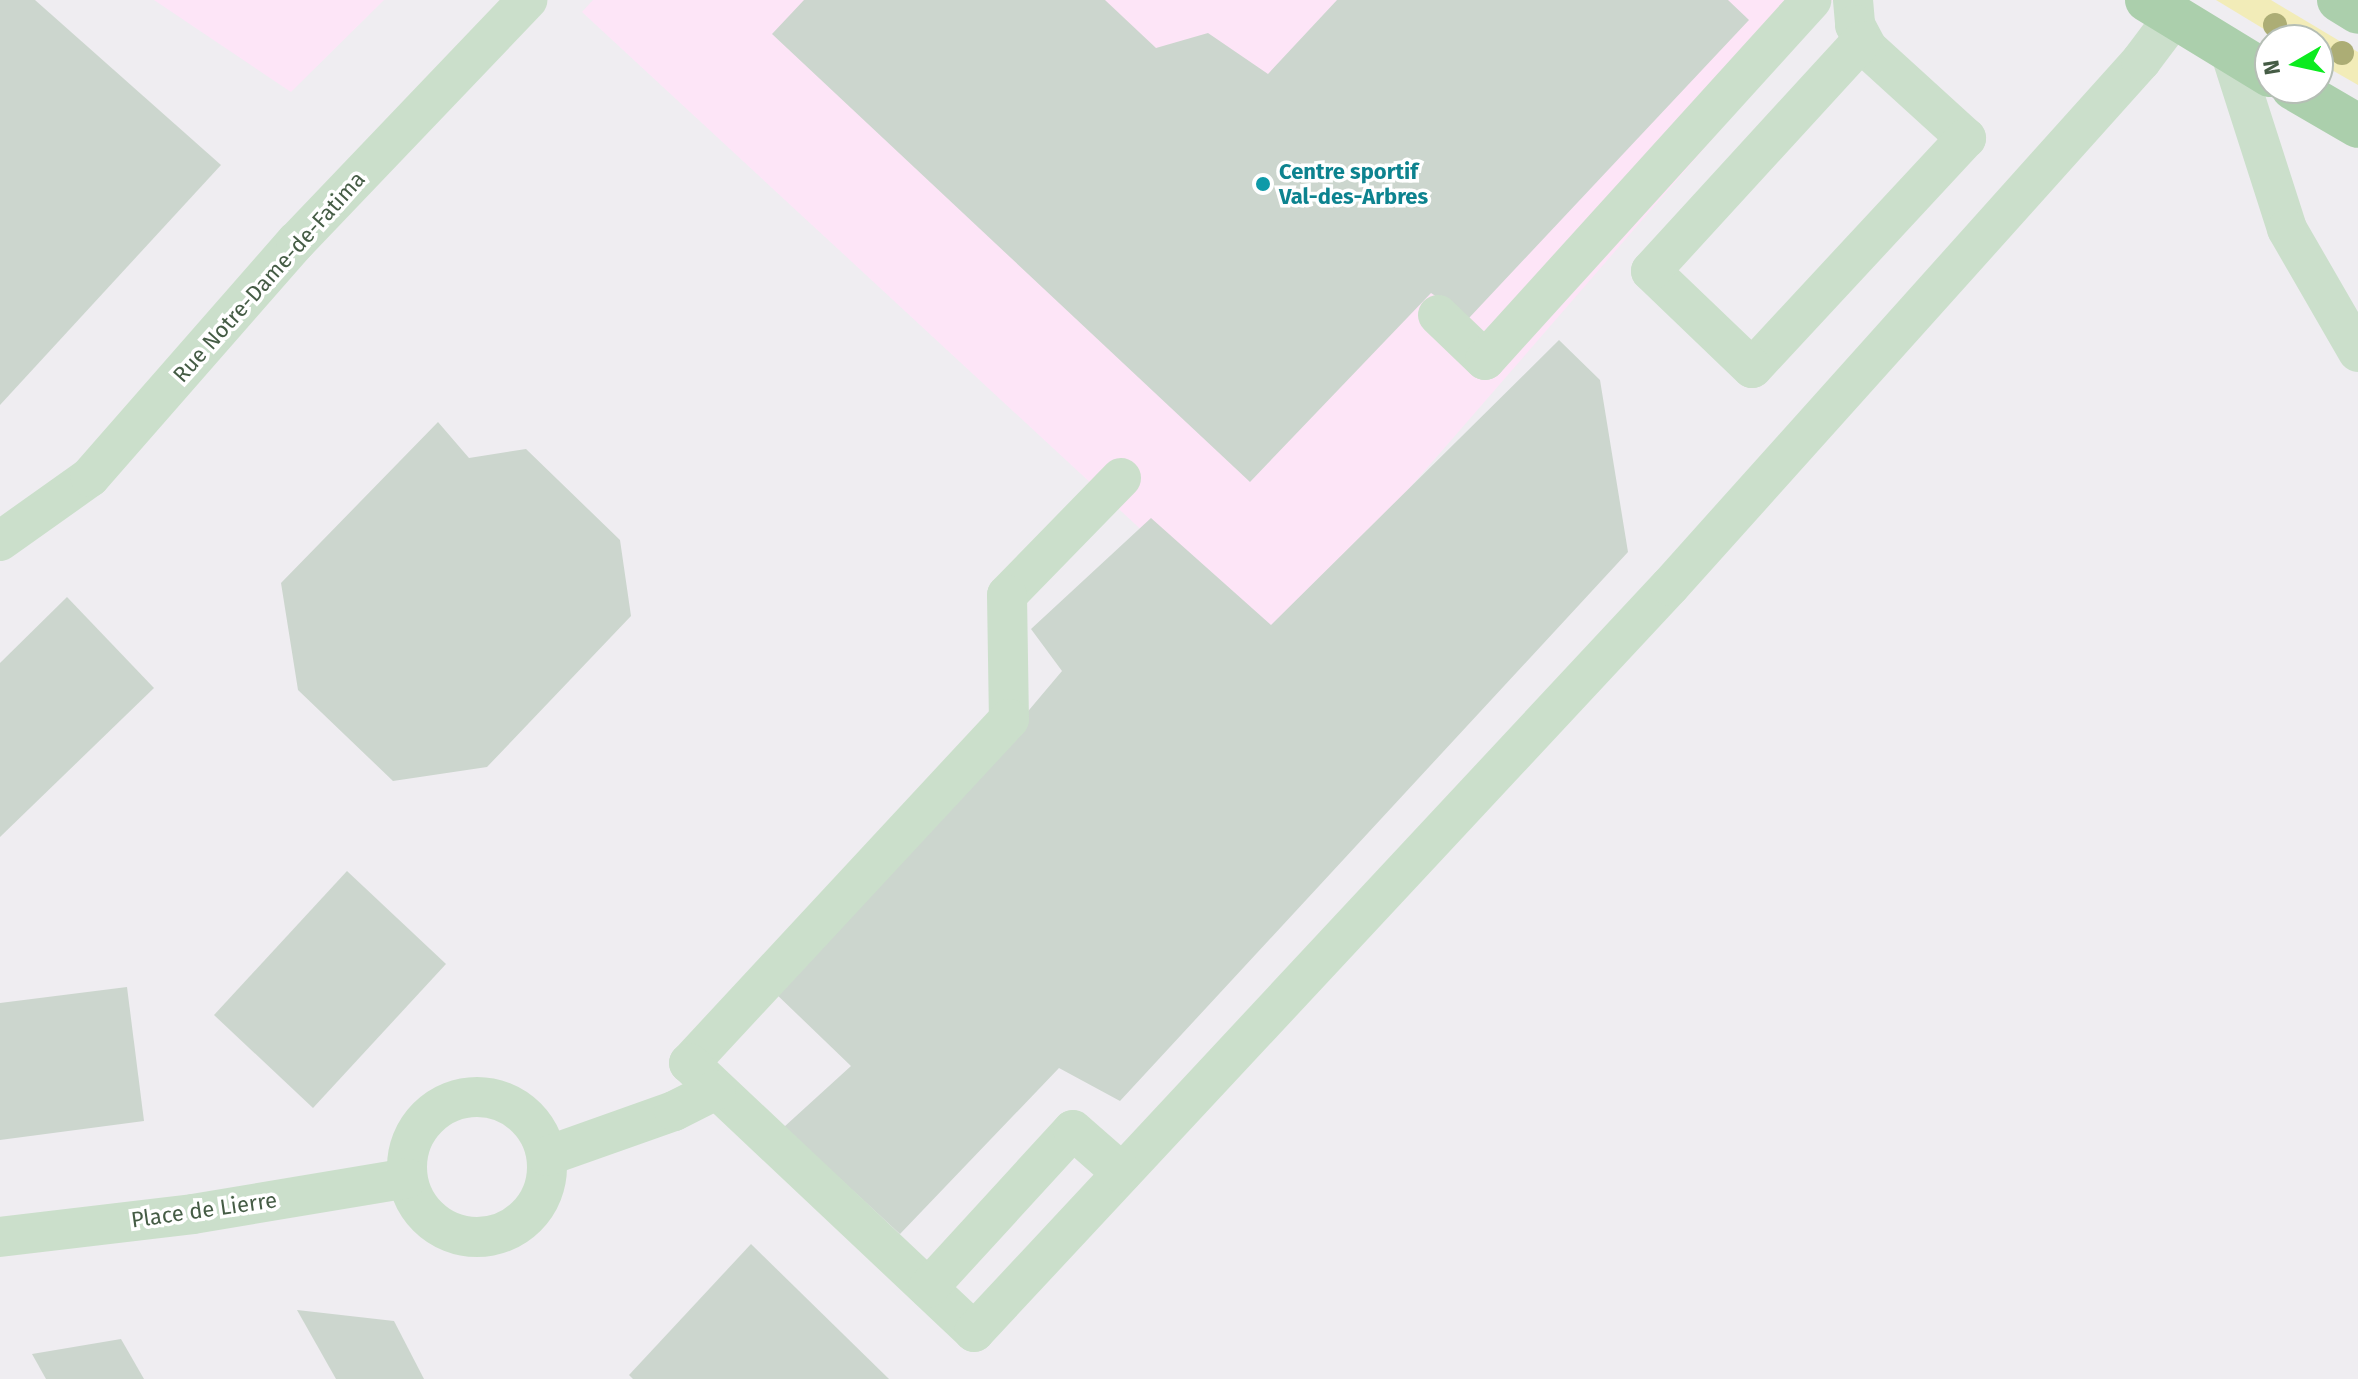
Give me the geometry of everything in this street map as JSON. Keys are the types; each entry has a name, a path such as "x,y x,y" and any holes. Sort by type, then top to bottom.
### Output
{"main road":[{"path":"2339,0 2358,12"},
{"path":"2161,8 2254,65"},
{"path":"2320,104 2358,126"}],"street":[{"name":"Rue Notre-Dame-de-Fatima","path":"0,541 90,477 296,242 527,0"},
{"path":"1438,315 1485,360 1811,0"},
{"path":"1853,0 1862,41 1881,65 1966,138 1752,368 1651,271 1862,41"},
{"path":"1121,478 1007,595 1009,719 689,1063 974,1332 1670,586 2141,61 2161,8"},
{"path":"2230,51 2287,229 2358,352"},
{"path":"547,1156 674,1111 716,1090"},
{"path":"470,1096 515,1107 531,1122 547,1156 545,1187 534,1208 518,1226 496,1235 473,1238 429,1219 414,1200 407,1178 407,1154 422,1124 448,1102 470,1096"},
{"path":"928,1288 1073,1130 1122,1173"},
{"name":"Place de Lierre","path":"0,1237 193,1214 407,1178"}],"shaded area":[{"path":"154,0 384,0 291,92"},
{"path":"593,0 1833,0 1270,649 582,12"},
{"path":"2216,0 2271,0 2311,24 2256,24"},
{"path":"2334,38 2358,52 2358,85 2334,71"}],"building":[{"path":"0,0 35,0 221,165 0,405"},
{"name":"Centre sportif Val-des-Arbres","path":"804,0 1105,0 1156,48 1208,33 1268,74 1337,0 1728,0 1749,20 1469,318 1431,293 1250,482 772,34"},
{"path":"1559,340 1600,380 1628,552 1120,1101 1059,1068 900,1234 784,1127 851,1066 772,990 938,818 1062,671 1031,629 1151,518 1271,625"},
{"path":"438,422 469,458 526,449 620,540 631,616 487,767 393,781 298,690 281,583"},
{"path":"67,597 154,688 0,837 0,663"},
{"path":"347,871 446,964 313,1108 214,1015"},
{"path":"127,987 144,1121 0,1140 0,1003"},
{"path":"751,1244 889,1379 633,1379 629,1375"},
{"path":"297,1310 394,1321 424,1379 336,1379"},
{"path":"121,1339 144,1379 46,1379 32,1354"}],"place":[{"name":"Centre sportif Val-des-Arbres","path":"1263,184"}]}
